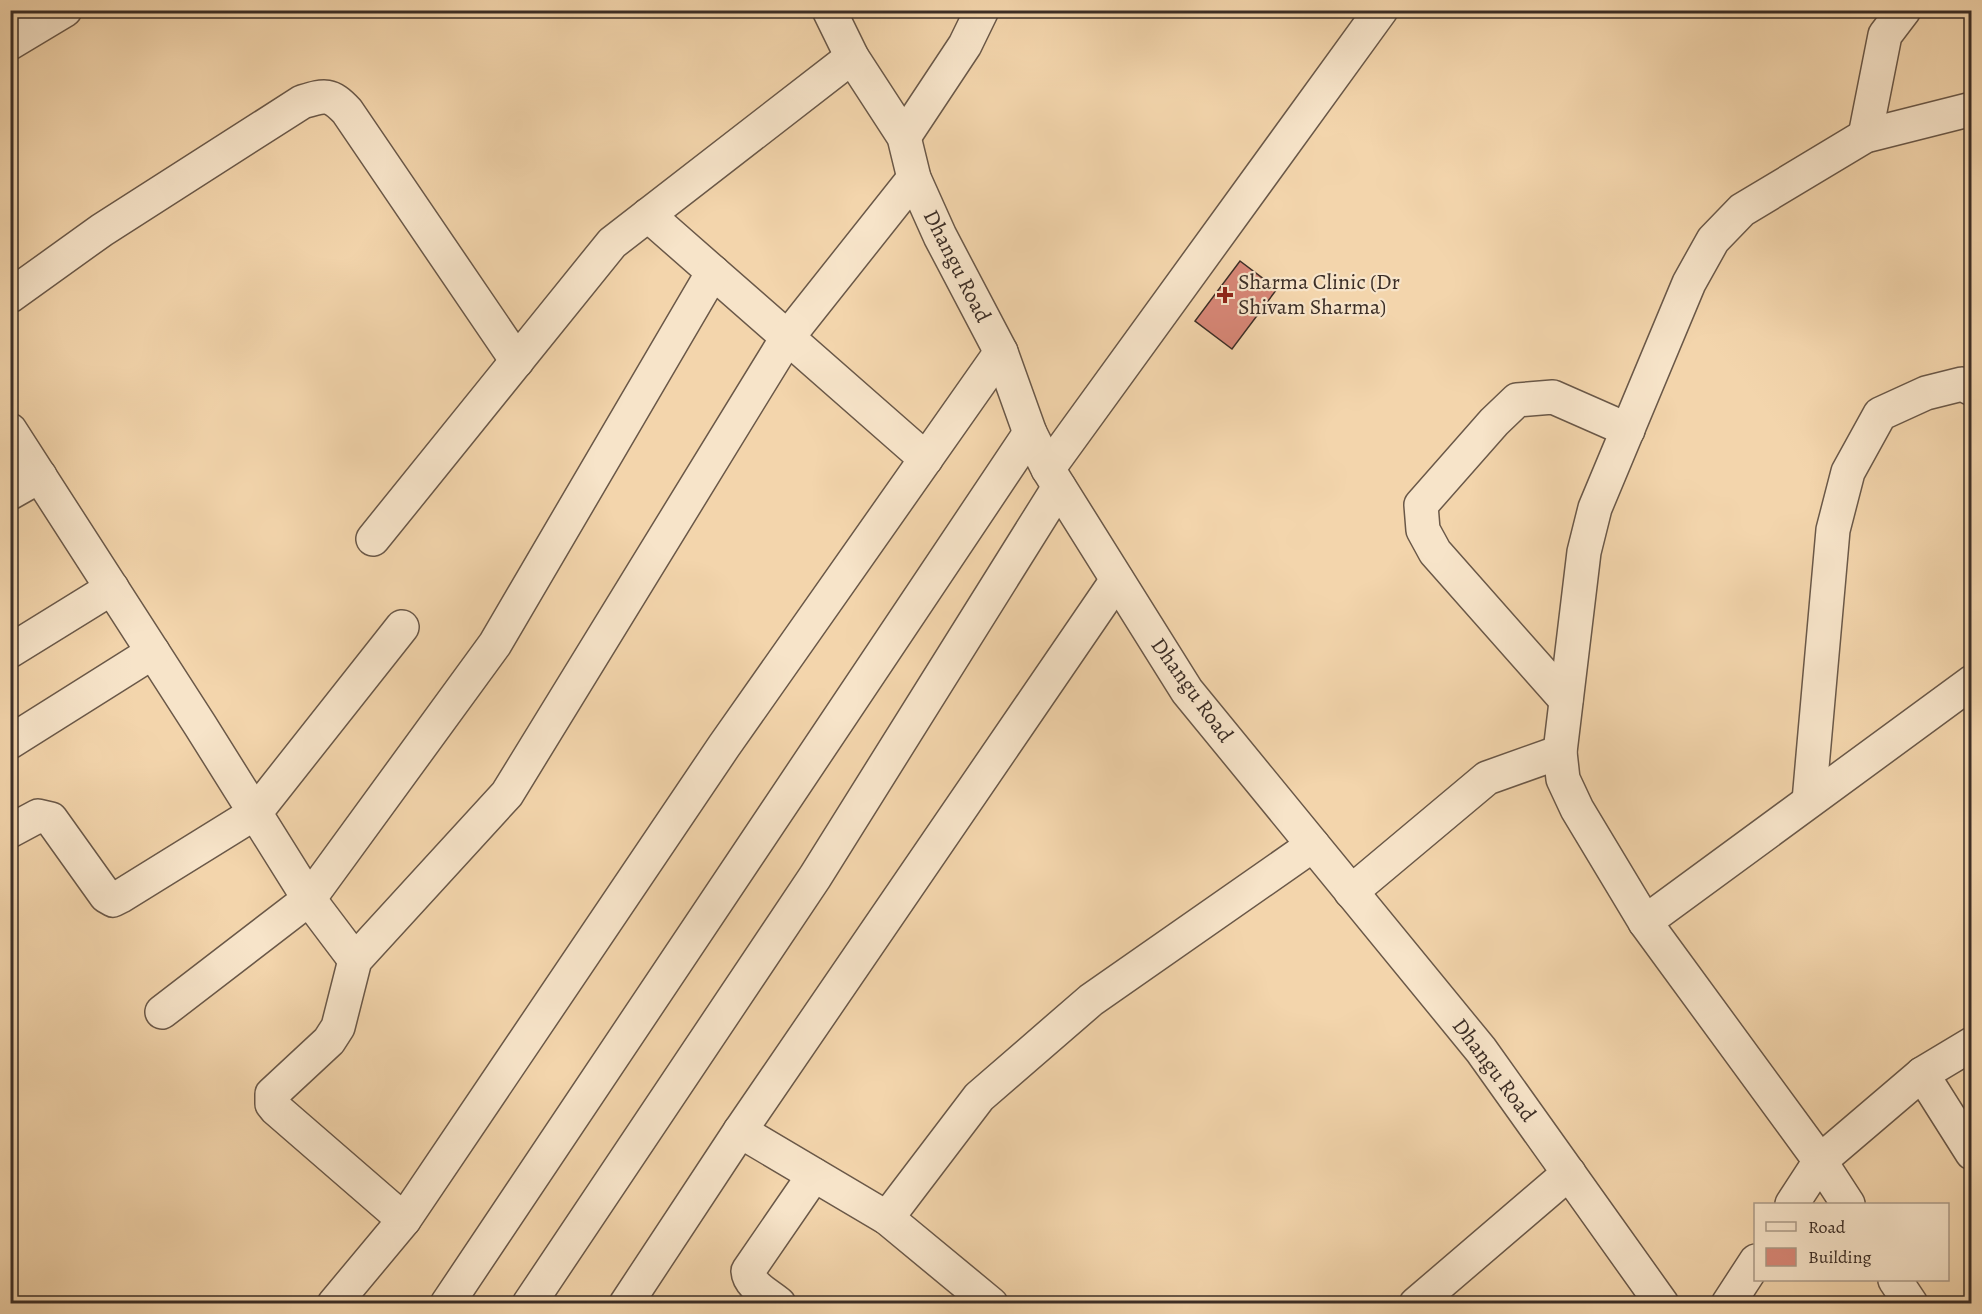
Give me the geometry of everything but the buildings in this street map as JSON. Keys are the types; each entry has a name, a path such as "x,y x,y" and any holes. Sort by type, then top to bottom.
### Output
{"street":[{"path":"10,43 65,10"},
{"name":"Dhangu Road","path":"829,10 852,57 904,137 914,178 940,236 1001,352 1030,433 1054,478 1187,691 1481,1050 1662,1304"},
{"path":"904,137 965,45 982,10"},
{"path":"529,1304 815,878 1054,478 1381,10"},
{"path":"1865,136 1885,35 1904,10"},
{"path":"373,539 612,243 852,57"},
{"path":"10,296 122,217 302,102 323,95 337,100 347,111 517,361"},
{"path":"1847,1203 1820,1161 1644,922 1563,780 1560,752 1584,552 1595,508 1689,283 1713,240 1742,210 1865,136 1971,109"},
{"path":"404,1220 276,1109 272,1104 272,1094 329,1041 338,1027 355,960 507,794 787,338 914,178"},
{"path":"648,215 926,459"},
{"path":"162,1012 309,899 495,644 713,272"},
{"path":"334,1304 404,1220 724,746 1001,352"},
{"path":"1809,801 1833,530 1848,472 1880,414 1926,393 1962,384 1971,389"},
{"path":"1566,700 1435,552 1423,530 1421,506 1494,422 1517,400 1553,397 1628,430"},
{"path":"10,430 309,899 355,960"},
{"path":"447,1304 1030,433"},
{"path":"10,493 40,476"},
{"path":"626,1304 740,1131 1117,580"},
{"path":"10,651 112,588"},
{"path":"10,831 38,816 51,819 106,896 113,900 255,813 402,627"},
{"path":"10,742 153,652"},
{"path":"1644,922 1971,682"},
{"path":"1351,892 1486,778 1560,752"},
{"path":"887,1218 979,1097 1091,1000 1313,844"},
{"path":"1793,1203 1820,1161 1922,1074 1971,1044"},
{"path":"1922,1074 1971,1153"},
{"path":"740,1131 887,1218 991,1304"},
{"path":"1416,1304 1569,1173"},
{"path":"779,1304 754,1284 748,1271 814,1175"},
{"path":"1728,1304 1754,1263"},
{"path":"1896,1281 1911,1304"}],"place":[{"name":"Sharma Clinic (Dr Shivam Sharma)","path":"1225,295"}]}
